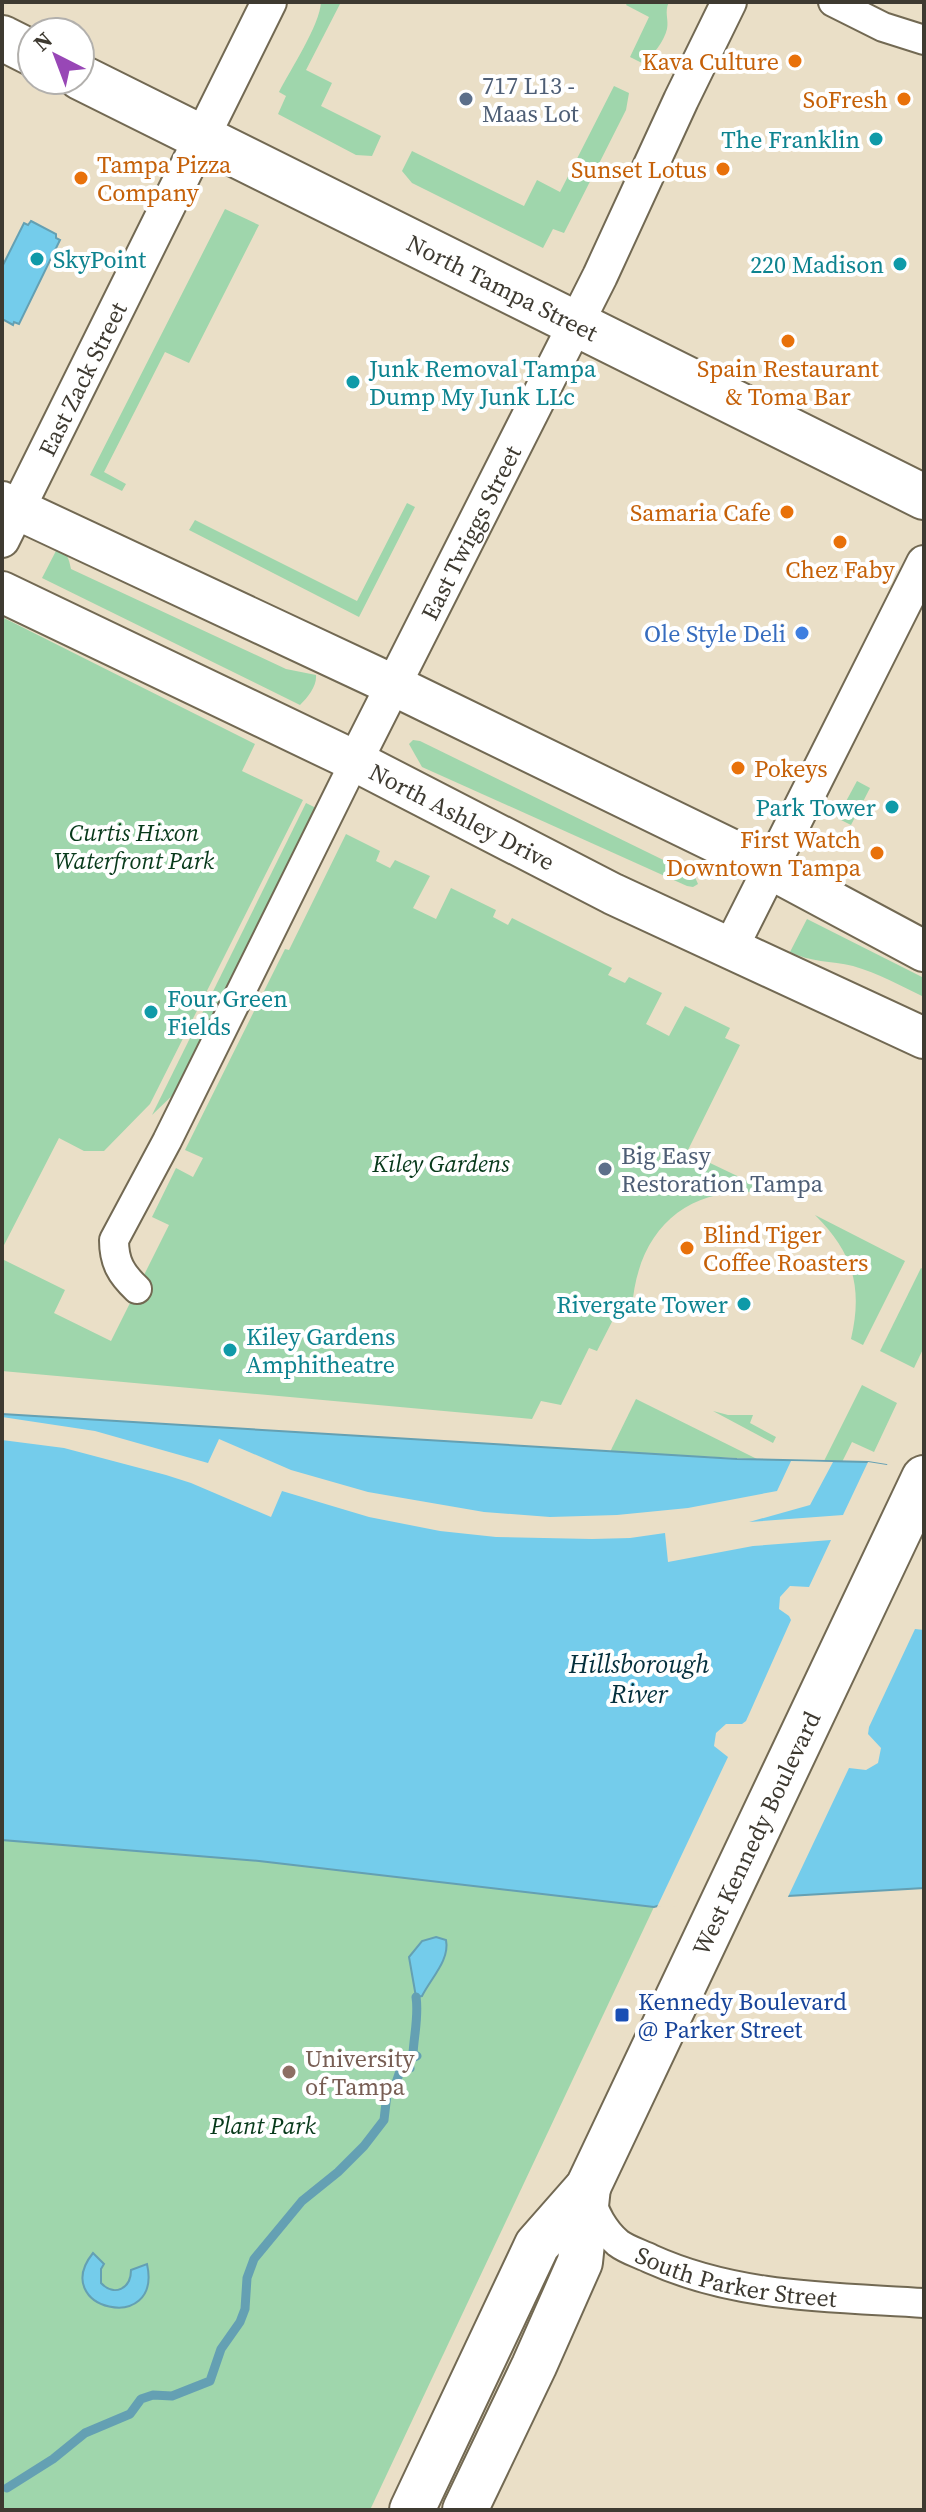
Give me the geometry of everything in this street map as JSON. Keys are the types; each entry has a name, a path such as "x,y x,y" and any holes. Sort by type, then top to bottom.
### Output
{"main road":[{"name":"North Tampa Street","path":"96,85 924,497"},
{"path":"7,517 61,528 393,685 769,868 924,951"},
{"name":"North Ashley Drive","path":"2,592 355,761 613,894 924,1038"},
{"name":"West Kennedy Boulevard","path":"412,2510 537,2245 588,2187 924,1478"},
{"name":"West Kennedy Boulevard","path":"465,2510 580,2262 588,2187"}],"street":[{"name":"East Zack Street","path":"7,517 269,2"},
{"name":"East Twiggs Street","path":"355,761 576,323 729,2"},
{"path":"833,2 883,27 924,40"},
{"path":"731,947 924,563"},
{"path":"137,1289 125,1277 114,1258 114,1240 167,1141 355,761"},
{"name":"South Parker Street","path":"588,2187 593,2211 619,2244 697,2277 772,2292 924,2303"}],"green space":[{"path":"321,2 341,2 306,70 332,83 321,106 381,136 372,156 356,155 278,114 286,96 279,92 310,35"},
{"path":"628,2 669,2 666,34 644,64 630,57 649,17 626,5"},
{"path":"614,86 629,93 626,110 564,233 553,229 543,248 412,183 402,171 412,151 524,206 537,180 560,192"},
{"path":"225,209 259,225 189,363 165,352 104,472 126,484 122,491 90,475"},
{"path":"407,503 415,507 359,617 189,530 195,520 357,601"},
{"path":"58,547 67,556 71,569 286,669 316,675 311,691 300,705 42,578"},
{"name":"Curtis Hixon Waterfront Park","path":"2,617 255,744 242,771 303,800 150,1104 104,1151 84,1151 59,1138 2,1249"},
{"path":"413,740 694,875 698,884 687,886 422,767 409,744"},
{"path":"857,781 870,788 851,825 837,818"},
{"path":"306,803 316,808 178,1090 152,1115"},
{"name":"Kiley Gardens","path":"346,834 380,851 376,861 390,868 395,860 430,876 413,908 436,919 451,888 496,910 493,917 508,925 512,918 612,968 608,975 625,983 629,977 662,993 646,1024 669,1036 685,1006 730,1028 725,1038 740,1045 687,1152 777,1195 747,1192 720,1195 696,1202 676,1214 659,1231 646,1253 637,1278 632,1308 626,1311 619,1308 597,1351 589,1348 561,1405 541,1401 532,1419 2,1371 2,1259 65,1290 54,1313 111,1341 169,1225 152,1217 176,1168 193,1177 203,1158 185,1150"},
{"path":"807,919 924,978 924,997 862,969 790,952"},
{"path":"815,1215 905,1261 863,1345 851,1339 856,1303 852,1272 838,1243"},
{"path":"921,1268 924,1270 924,1347 914,1368 880,1351"},
{"path":"862,1385 897,1403 874,1452 852,1442 842,1462 824,1461"},
{"path":"636,1399 757,1459 610,1452"},
{"path":"713,1411 728,1415 753,1415 750,1423 776,1437 773,1443"},
{"name":"Plant Park","path":"2,1840 259,1861 654,1907 370,2510 2,2510"}],"water":[{"path":"31,221 56,234 60,240 19,324 14,322 13,325 2,319 2,267 24,223 28,225"},
{"name":"Hillsborough River","path":"2,1414 737,1459 868,1462 924,1471 924,1888 668,1903 654,1907 259,1861 2,1840"},
{"path":"436,1937 446,1940 445,1955 422,1996 416,1997 409,1957 422,1941"},
{"path":"93,2253 104,2264 101,2283 111,2290 121,2289 128,2282 131,2270 147,2264 147,2286 139,2301 125,2307 109,2306 95,2300 85,2288 83,2273"}],"pier":[{"path":"2,1417 95,1431 208,1463 219,1439 291,1470 368,1492 484,1512 550,1517 688,1508 777,1491 791,1461 833,1462 810,1505 749,1522 843,1515 868,1462 887,1465 889,1461 924,1467 924,1630 915,1629 869,1727 868,1734 881,1748 878,1763 866,1770 849,1768 786,1901 657,1907 728,1757 714,1746 716,1733 726,1724 746,1721 791,1620 779,1609 780,1597 790,1586 809,1587 831,1540 753,1546 668,1562 665,1533 592,1539 496,1537 440,1531 369,1517 282,1491 271,1517 166,1475 64,1448 2,1440"}],"waterway":[{"path":"7,2488 53,2459 85,2433 130,2414 141,2399 153,2395 172,2396 210,2381 221,2349 240,2322 245,2309 247,2278 254,2259 302,2201 338,2172 384,2120 387,2094 393,2092 400,2071 410,2068 408,2060 417,2056 413,2054 416,1997"}],"place":[{"name":"Kava Culture","path":"795,61"},
{"name":"717 L13 - Maas Lot","path":"466,99"},
{"name":"SoFresh","path":"904,99"},
{"name":"The Franklin","path":"876,139"},
{"name":"Sunset Lotus","path":"723,169"},
{"name":"Tampa Pizza Company","path":"81,178"},
{"name":"SkyPoint","path":"37,259"},
{"name":"220 Madison","path":"900,264"},
{"name":"Spain Restaurant & Toma Bar","path":"788,341"},
{"name":"Junk Removal Tampa Dump My Junk LLc","path":"353,382"},
{"name":"Samaria Cafe","path":"787,512"},
{"name":"Chez Faby","path":"840,542"},
{"name":"Ole Style Deli","path":"802,633"},
{"name":"Pokeys","path":"738,768"},
{"name":"Park Tower","path":"892,807"},
{"name":"First Watch Downtown Tampa","path":"877,853"},
{"name":"Four Green Fields","path":"151,1012"},
{"name":"Big Easy Restoration Tampa","path":"605,1169"},
{"name":"Blind Tiger Coffee Roasters","path":"687,1248"},
{"name":"Rivergate Tower","path":"744,1304"},
{"name":"Kiley Gardens Amphitheatre","path":"230,1350"},
{"name":"Kennedy Boulevard @ Parker Street","path":"622,2015"},
{"name":"University of Tampa","path":"289,2072"}]}
